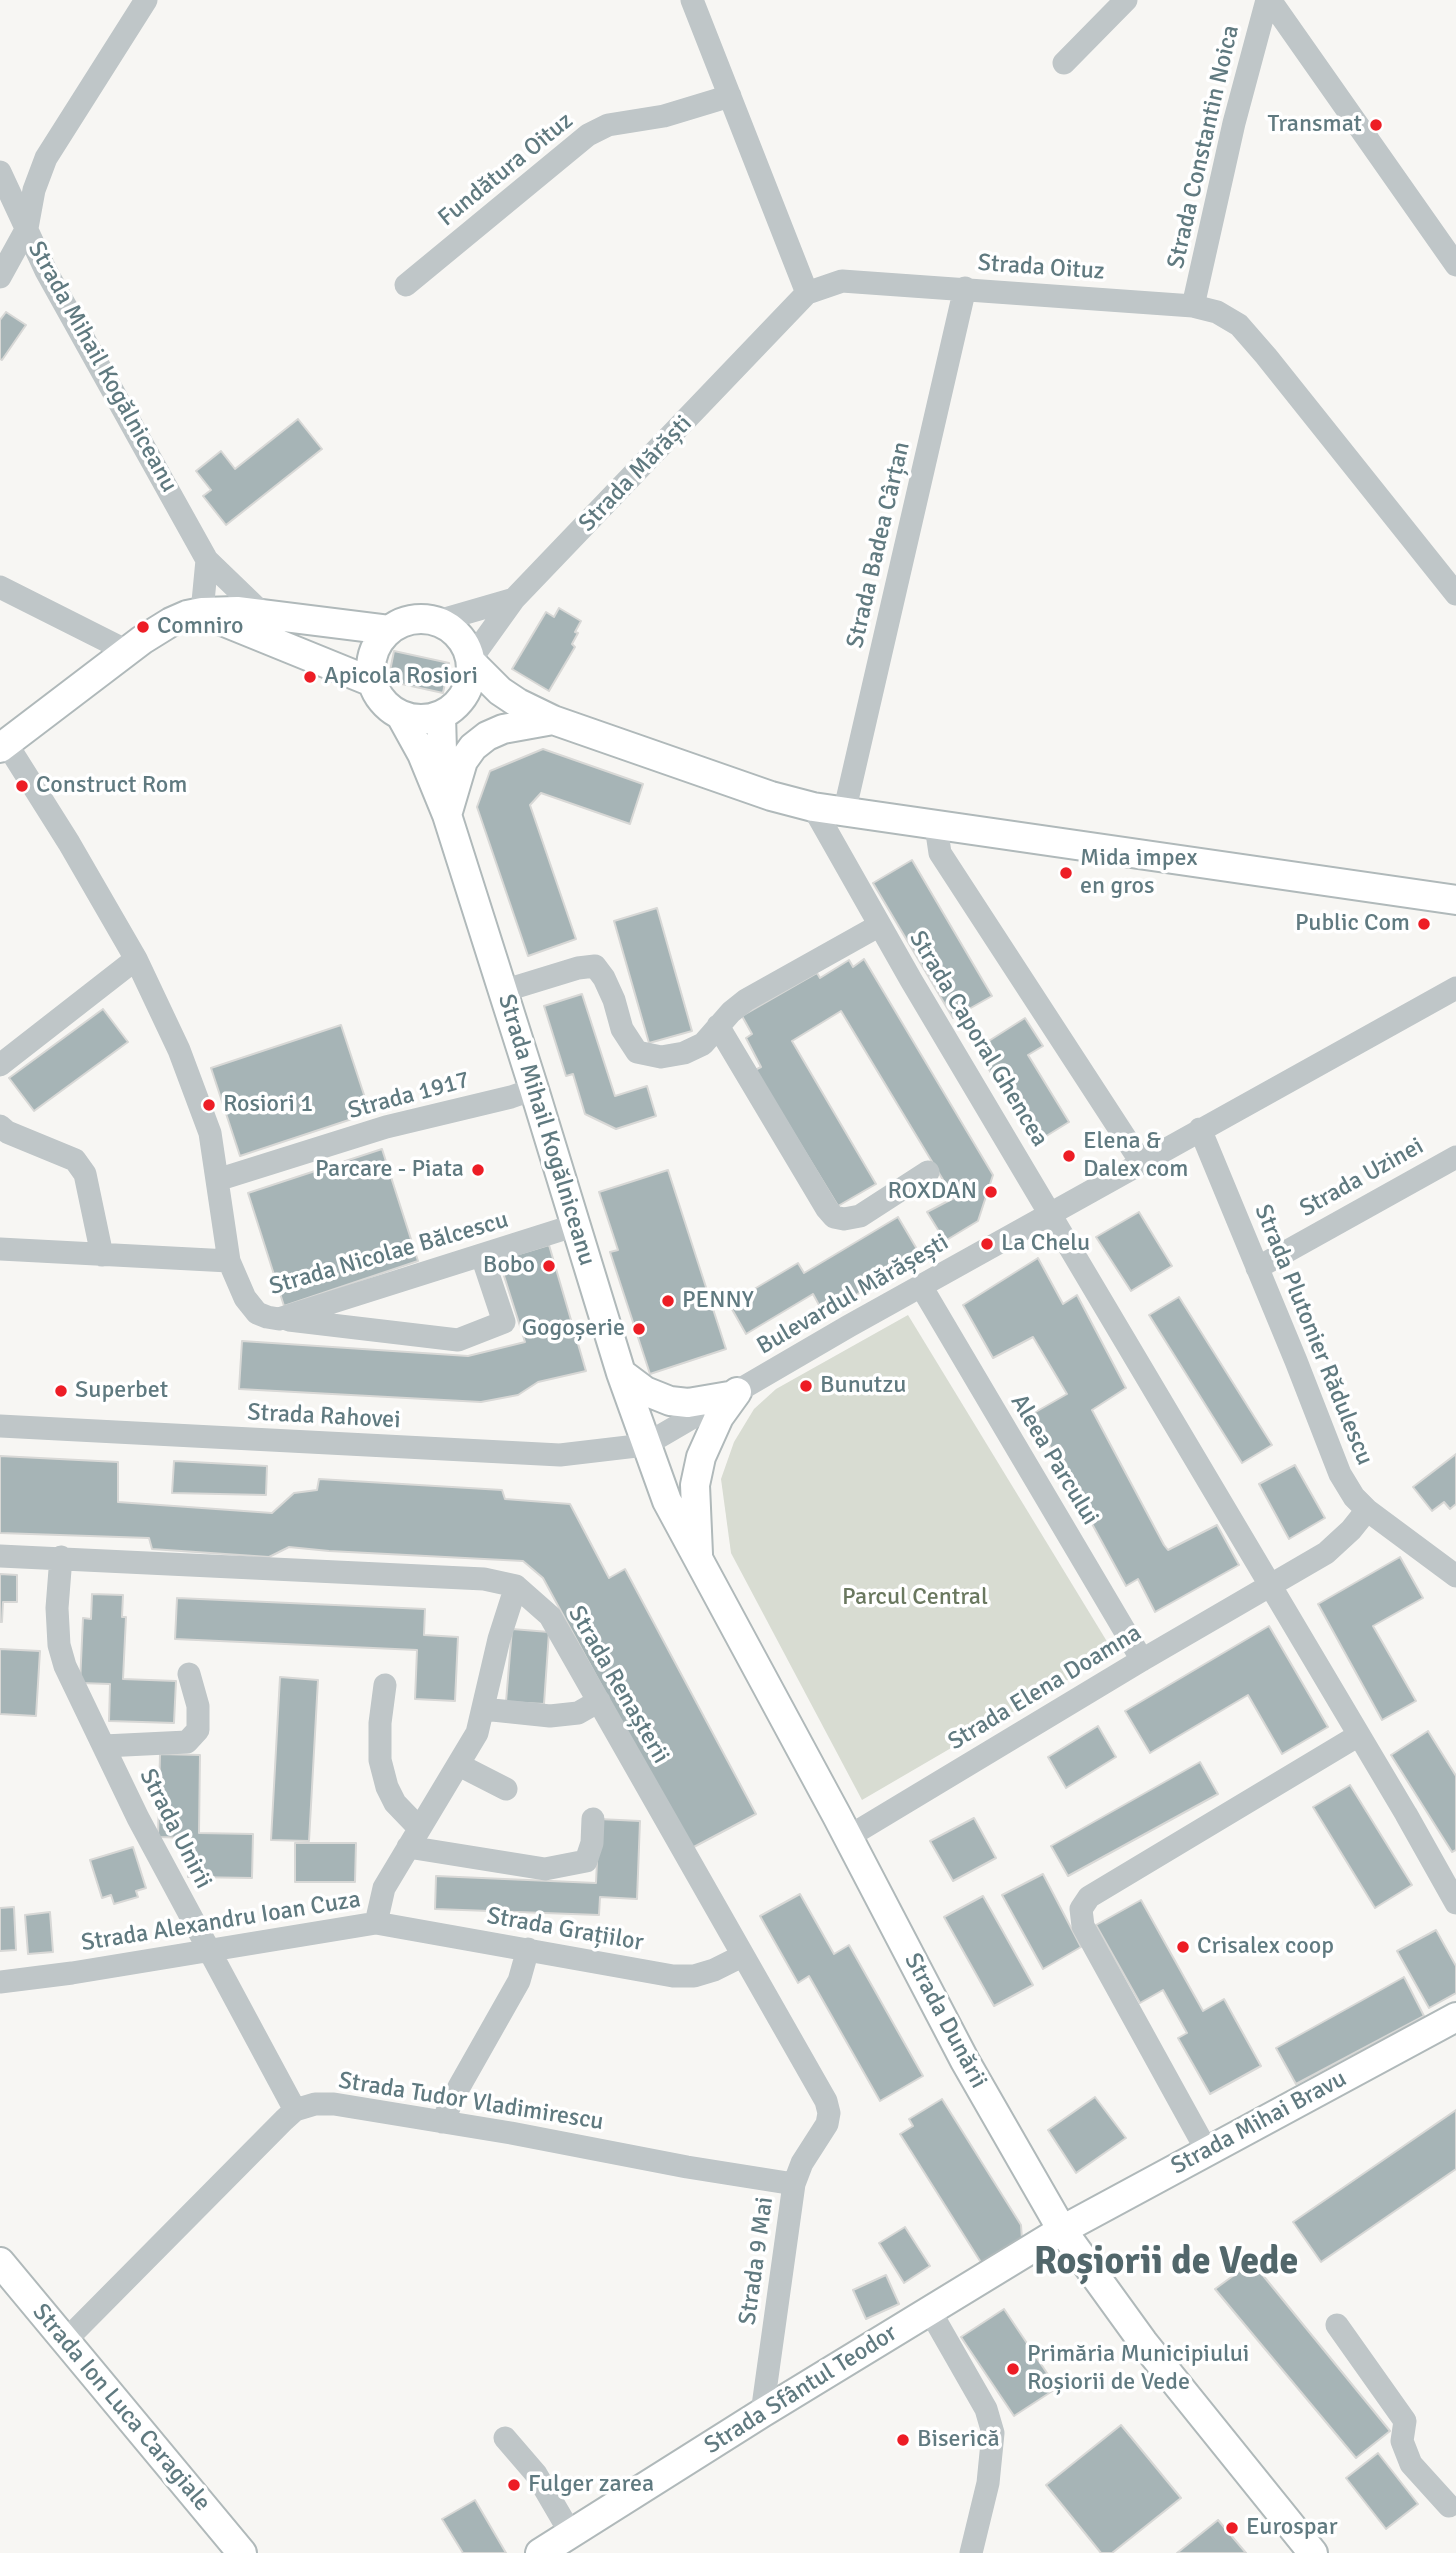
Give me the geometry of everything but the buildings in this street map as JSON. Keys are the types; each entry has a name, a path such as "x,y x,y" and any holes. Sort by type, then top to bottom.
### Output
{"main road":[{"path":"202,612 372,682"},
{"path":"3,746 127,651 171,622 202,612 263,614 389,630"},
{"path":"471,661 471,678 466,692 457,705 431,719 416,720 401,716 388,708 378,696 370,668 379,641 389,630 404,621 421,618 438,621 461,637 471,661 500,691 518,703 554,720 771,796 844,813 1456,900"},
{"path":"443,714 554,720"},
{"name":"Strada Mihail Kogălniceanu","path":"443,714 441,778 447,815"},
{"name":"Strada Mihail Kogălniceanu","path":"401,716 422,754 447,815 645,1445"},
{"path":"447,815 463,761 472,747 503,729 554,720"},
{"path":"621,1373 645,1391 670,1401 688,1403 733,1394"},
{"path":"698,1560 695,1485 701,1457 733,1394"},
{"name":"Strada Dunării","path":"645,1445 667,1501 698,1560 965,2061 1062,2230 1143,2342 1313,2553"},
{"name":"Strada Mihai Bravu","path":"1062,2230 1456,2017"},
{"name":"Strada Sfântul Teodor","path":"540,2553 762,2413 1062,2230"},
{"name":"Strada Ion Luca Caragiale","path":"5,2276 65,2341 242,2553"}],"street":[{"path":"0,277 27,228 34,190 46,158 146,0"},
{"path":"692,0 807,293"},
{"path":"1064,63 1126,0"},
{"path":"1269,0 1454,257"},
{"name":"Strada Constantin Noica","path":"1193,306 1234,123 1269,0"},
{"name":"Fundătura Oituz","path":"406,285 588,135 608,125 664,116 730,96"},
{"name":"Strada Mihail Kogălniceanu","path":"0,172 46,271 207,560 263,614"},
{"name":"Strada Oituz","path":"807,293 842,281 1193,306 1217,312 1239,325 1266,356 1456,594"},
{"name":"Strada Badea Cârțan","path":"844,813 965,289"},
{"name":"Strada Mărăști","path":"471,661 514,599 807,293"},
{"path":"202,612 207,560"},
{"path":"0,587 127,651"},
{"path":"438,621 514,599"},
{"name":"Strada Nicolae Bălcescu","path":"3,746 26,774 136,959 165,1018 197,1094 210,1133 229,1261 252,1307 267,1317 279,1319 576,1226"},
{"name":"Strada Caporal Ghencea","path":"813,807 1270,1586"},
{"path":"936,826 940,853 1141,1162"},
{"path":"503,991 578,968 595,966 614,999 622,1028 637,1052 661,1057 684,1053 703,1044 746,1000 880,925"},
{"path":"0,1065 136,959"},
{"name":"Bulevardul Mărășești","path":"645,1445 1141,1162 1456,988"},
{"path":"718,1026 834,1217 844,1219 860,1216 928,1172"},
{"name":"Strada 1917","path":"217,1180 386,1127 534,1089"},
{"path":"0,1126 7,1132 75,1160 85,1174 102,1255"},
{"name":"Strada Plutonier Rădulescu","path":"1200,1129 1340,1474 1354,1497 1367,1510 1451,1564"},
{"name":"Strada Uzinei","path":"1257,1268 1456,1157"},
{"path":"0,1250 229,1261"},
{"path":"279,1319 458,1340 504,1322 482,1256"},
{"name":"Aleea Parcului","path":"921,1286 1142,1660"},
{"name":"Strada Rahovei","path":"0,1426 560,1455 645,1445"},
{"name":"Strada Elena Doamna","path":"848,1837 1326,1553 1352,1530 1367,1510"},
{"name":"Strada Renașterii","path":"0,1556 484,1578 516,1586 550,1616 826,2101 829,2113 827,2124"},
{"name":"Strada Unirii","path":"61,1557 57,1608 65,1666 138,1818 295,2110"},
{"name":"Strada Alexandru Ioan Cuza","path":"0,1982 376,1923 384,1888 477,1733 499,1639 516,1586"},
{"path":"1270,1586 1456,1903"},
{"path":"104,1746 187,1742 198,1730 198,1706 189,1674"},
{"path":"385,1685 380,1723 383,1769 387,1787 413,1838 545,1869 586,1861 592,1843 593,1819"},
{"path":"484,1709 550,1716 578,1713 599,1701"},
{"path":"1207,2151 1083,1926 1081,1909 1089,1897 1359,1735"},
{"path":"459,1765 506,1789"},
{"name":"Strada Grațiilor","path":"376,1923 674,1976 694,1976 714,1970 742,1956"},
{"path":"442,2122 519,1981 528,1949"},
{"name":"Strada Tudor Vladimirescu","path":"295,2110 315,2104 334,2104 793,2184"},
{"path":"65,2341 295,2110"},
{"name":"Strada 9 Mai","path":"762,2413 793,2184 802,2163 827,2124"},
{"path":"930,2311 986,2409 993,2433 988,2483 971,2553"},
{"path":"1337,2325 1405,2421 1402,2441 1410,2464 1454,2506"},
{"path":"505,2438 536,2473 571,2534"}],"green space":[{"name":"Parcul Central","path":"908,1315 1114,1653 862,1800 731,1553 721,1479 734,1442 754,1409 776,1389"}],"place":[{"name":"Transmat","path":"1376,125"},
{"name":"Comniro","path":"143,627"},
{"name":"Apicola Rosiori","path":"310,677"},
{"name":"Construct Rom","path":"22,786"},
{"name":"Mida impex en gros","path":"1066,873"},
{"name":"Public Com","path":"1424,924"},
{"name":"Rosiori 1","path":"209,1105"},
{"name":"Elena & Dalex com","path":"1069,1156"},
{"name":"Parcare - Piata","path":"478,1170"},
{"name":"ROXDAN","path":"991,1192"},
{"name":"La Chelu","path":"987,1244"},
{"name":"Bobo","path":"549,1266"},
{"name":"PENNY","path":"668,1301"},
{"name":"Gogoșerie","path":"639,1329"},
{"name":"Bunutzu","path":"806,1386"},
{"name":"Superbet","path":"61,1391"},
{"name":"Crisalex coop","path":"1183,1947"},
{"name":"Primăria Municipiului Roșiorii de Vede","path":"1013,2369"},
{"name":"Biserică","path":"903,2440"},
{"name":"Fulger zarea","path":"514,2485"},
{"name":"Eurospar","path":"1232,2528"}],"district":[{"name":"Roșiorii de Vede","path":"1166,2263"}]}
